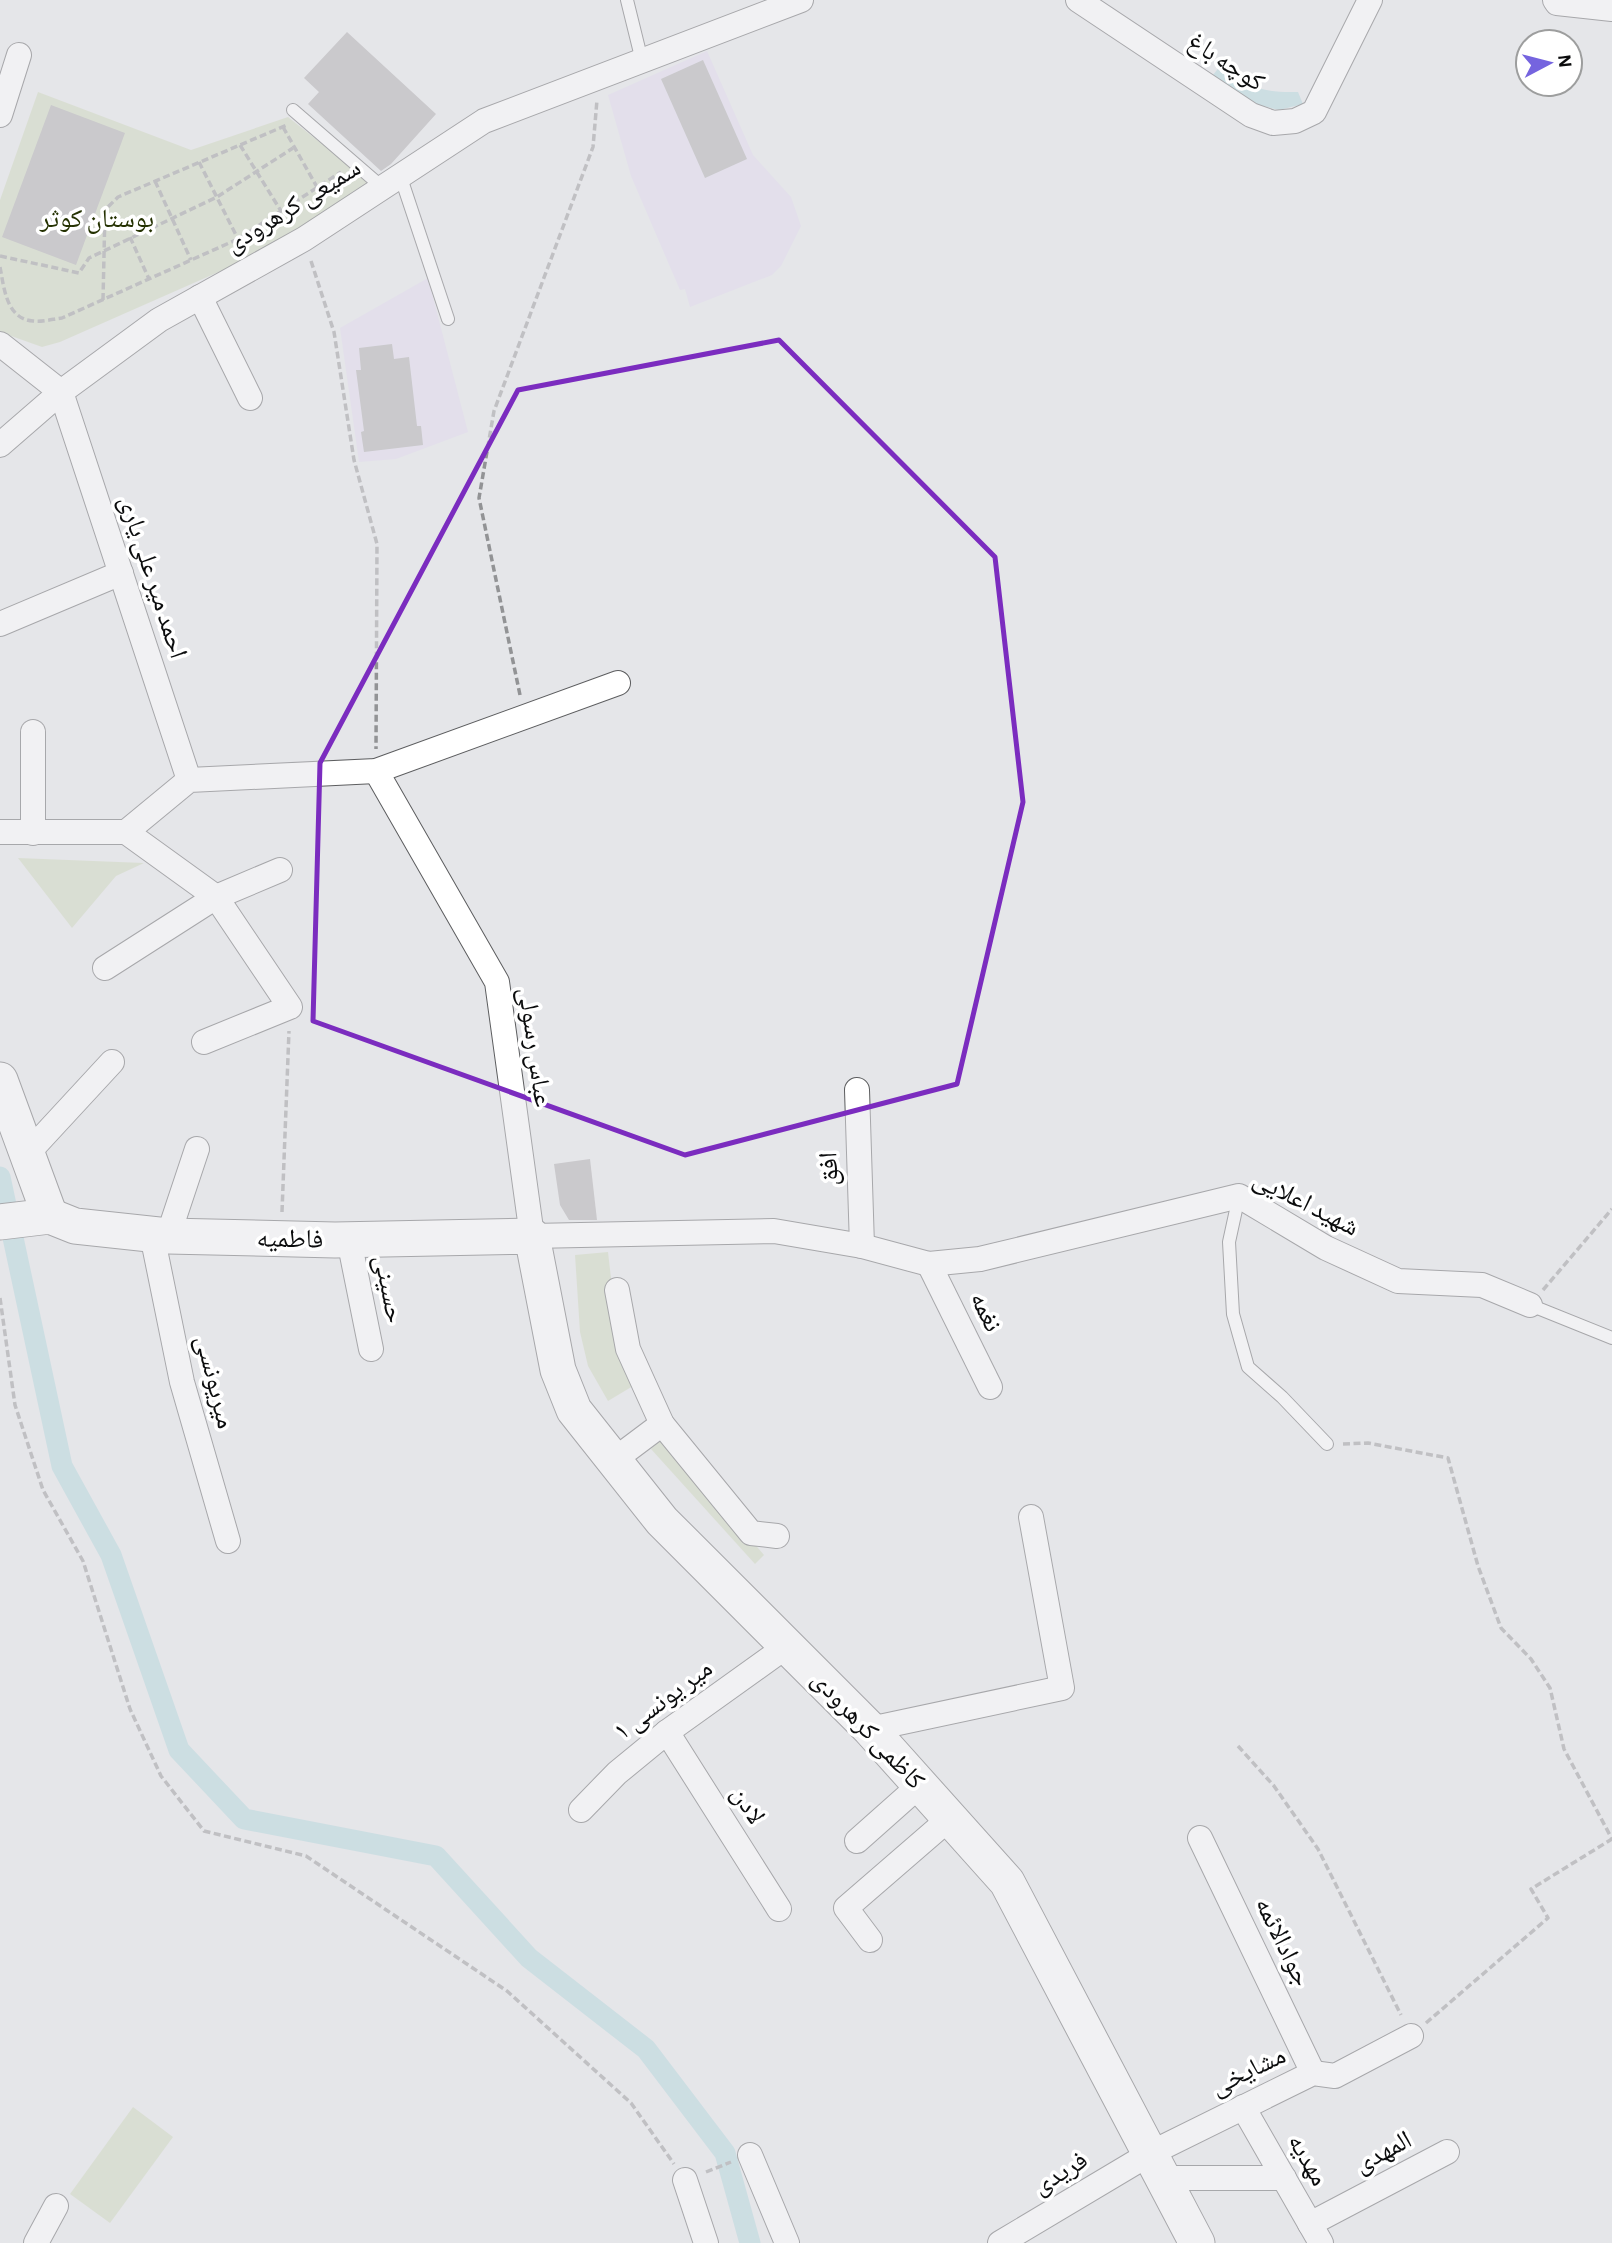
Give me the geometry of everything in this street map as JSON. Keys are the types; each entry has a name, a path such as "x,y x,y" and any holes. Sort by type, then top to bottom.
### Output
{"street":[{"path":"642,61 802,0"},
{"name":"کوچه باغ","path":"1078,0 1251,115 1273,123 1295,121 1314,112 1370,0"},
{"path":"1555,0 1557,3 1612,9"},
{"path":"0,115 19,55"},
{"name":"سمیعی کرهرودی","path":"0,445 61,392 159,320 304,239 484,121 642,61"},
{"path":"200,297 250,398"},
{"path":"0,344 61,392"},
{"name":"احمد میر علی یاری","path":"61,392 189,780"},
{"path":"0,624 121,573"},
{"path":"126,832 189,780 376,771 618,683"},
{"path":"33,732 33,833"},
{"name":"عباس رسولی","path":"376,771 497,982 532,1236"},
{"path":"0,832 126,832 216,897 290,1007 204,1042"},
{"path":"105,968 216,897 280,870"},
{"path":"27,1153 112,1062"},
{"path":"0,1080 50,1216 0,1222"},
{"name":"افق","path":"857,1090 862,1246"},
{"path":"160,1235 197,1149"},
{"name":"شهید اعلایی","path":"929,1264 980,1259 1239,1196 1326,1248 1398,1281 1482,1285 1530,1305"},
{"name":"فاطمیه","path":"50,1216 75,1226 160,1235 349,1240 532,1236"},
{"path":"532,1236 774,1231 862,1246 929,1264"},
{"name":"میریونسی","path":"160,1235 182,1382 228,1541"},
{"name":"کاظمی کرهرودی","path":"532,1236 558,1370 573,1410 662,1521 870,1728 1007,1882 1197,2243"},
{"name":"حسینی","path":"349,1240 371,1349"},
{"name":"نغمه","path":"929,1264 990,1387"},
{"path":"617,1290 628,1349 662,1424 751,1533 777,1536"},
{"path":"614,1461 662,1424"},
{"path":"870,1728 1062,1688 1031,1517"},
{"name":"میر یونسی ۱","path":"581,1810 617,1773 667,1732 787,1646"},
{"name":"لادن","path":"667,1732 779,1909"},
{"path":"857,1842 920,1785"},
{"path":"870,1940 846,1908 950,1818"},
{"name":"جوادالائمه","path":"1200,1838 1313,2073"},
{"name":"مشایخی","path":"1158,2166 1243,2107 1313,2073 1335,2076 1411,2036"},
{"name":"مهدیه","path":"1243,2107 1315,2233"},
{"name":"المهدی","path":"1315,2233 1447,2152"},
{"path":"750,2155 787,2243"},
{"path":"1158,2166 1284,2178"},
{"name":"فریدی","path":"1000,2243 1158,2166"},
{"path":"685,2180 706,2243"},
{"path":"36,2243 56,2206"}],"lane":[{"path":"626,0 642,61"},
{"path":"298,114 354,163 391,181 448,320"},
{"path":"1239,1196 1229,1242 1233,1314 1248,1367 1282,1397 1327,1444"},
{"path":"1530,1305 1612,1338"}],"path":[{"path":"524,715 479,498 494,411 593,147 599,77"},
{"path":"103,300 104,210 118,197 283,127 298,114"},
{"path":"283,127 317,187"},
{"path":"240,145 281,211"},
{"path":"0,256 79,272 89,258 104,249 217,197 293,148"},
{"path":"199,162 238,239"},
{"path":"0,267 8,305 19,316 32,322 62,318 238,239 354,163"},
{"path":"155,181 191,260"},
{"path":"130,237 149,279"},
{"path":"304,239 334,332 355,460 377,544 376,771"},
{"path":"281,1238 290,1007"},
{"path":"1530,1305 1612,1209"},
{"path":"0,1298 15,1405 43,1490 83,1561 130,1709 161,1776 204,1831 306,1857 507,1991 631,2102 685,2180"},
{"path":"1238,1746 1274,1786 1318,1849 1411,2036 1548,1918 1531,1889 1612,1839 1564,1749 1550,1688 1531,1659 1502,1629 1478,1566 1448,1458 1368,1443 1327,1444"}],"highlighted area":[{"path":"779,340 995,557 1023,802 957,1084 685,1155 313,1021 320,763 518,390"}],"shaded area":[{"path":"707,51 753,155 791,197 801,226 781,266 772,275 690,307 685,289 680,290 631,176 608,95"},
{"path":"428,278 468,432 396,459 359,462 340,328"}],"green space":[{"name":"بوستان کوثر","path":"38,92 191,150 288,117 370,182 257,255 60,342 42,347 0,332 0,200"},
{"path":"18,858 144,863 116,876 72,928"},
{"path":"608,1252 619,1347 633,1386 608,1401 588,1366 580,1332 575,1255"},
{"path":"663,1437 764,1555 755,1564 651,1449"},
{"path":"133,2107 173,2137 110,2223 70,2194"}],"water":[{"path":"1220,66 1239,79 1265,90 1298,92 1303,104 1279,110 1256,104 1213,75"}],"building":[{"path":"347,32 436,114 391,164 381,171 308,104 319,92 304,78"},
{"path":"703,60 747,159 705,178 661,79"},
{"path":"51,105 125,133 76,265 2,237"},
{"path":"392,344 394,359 409,357 417,426 421,426 423,445 364,452 356,370 361,370 359,348"},
{"path":"590,1159 597,1220 569,1220 560,1205 554,1164"}],"waterway":[{"path":"0,1177 62,1466 111,1555 179,1750 244,1819 436,1856 529,1958 646,2049 725,2153 750,2243"}]}
